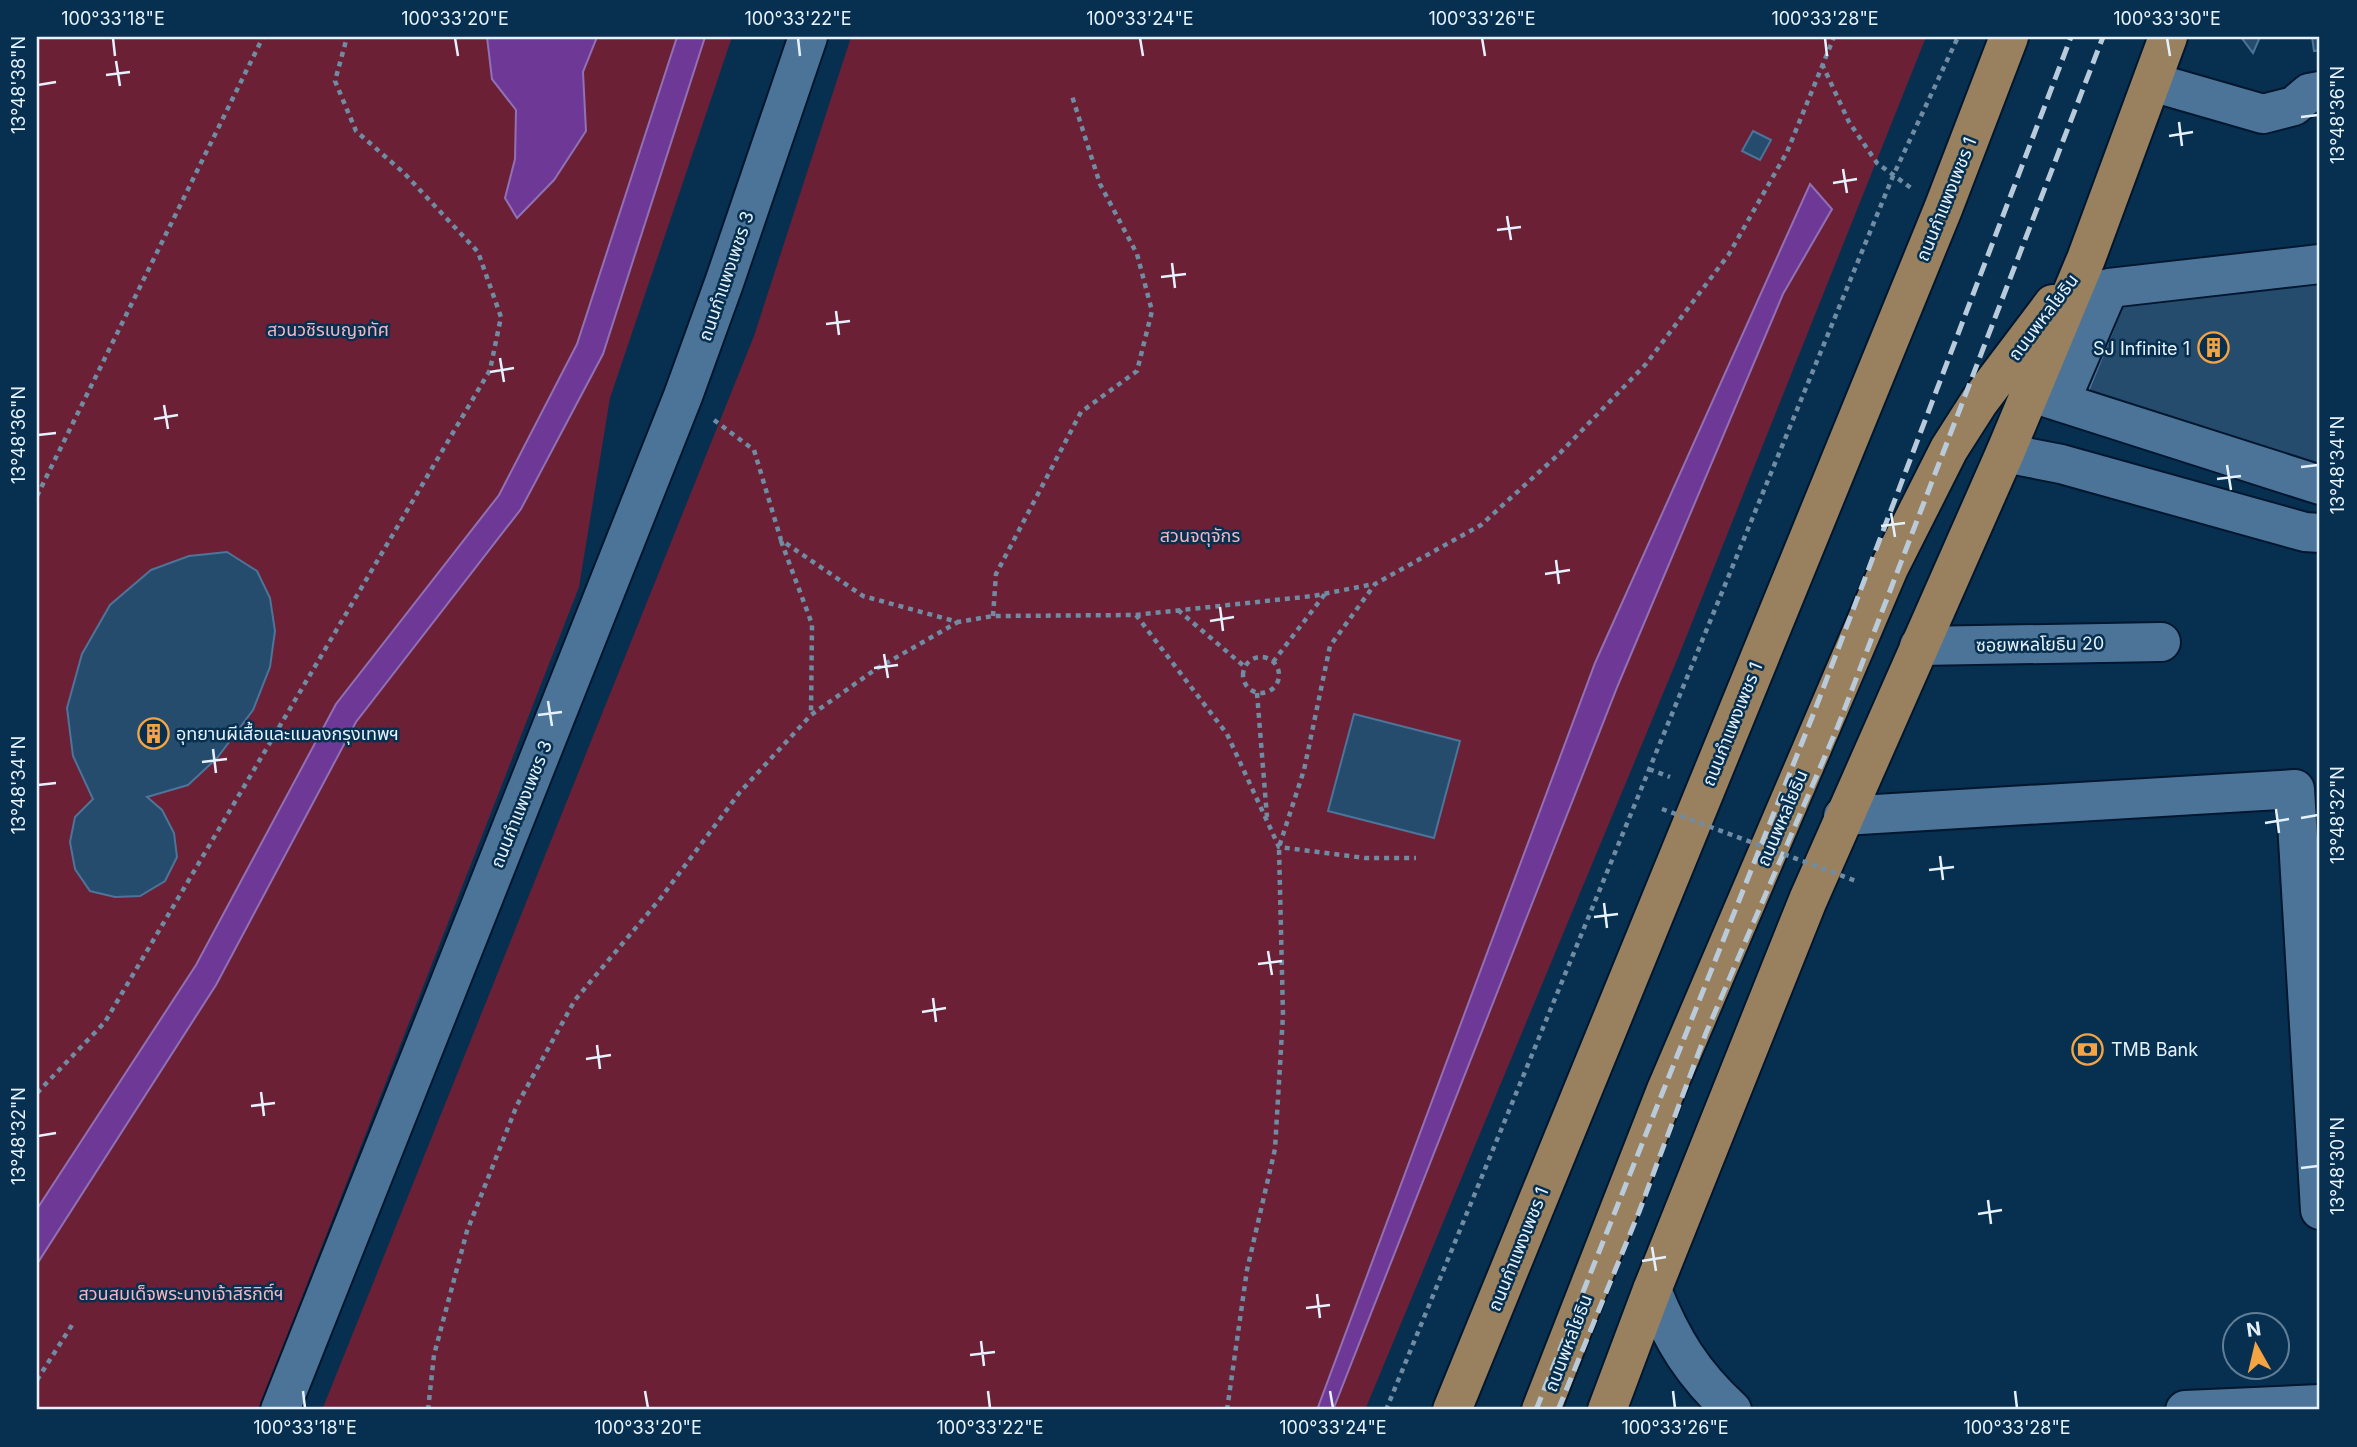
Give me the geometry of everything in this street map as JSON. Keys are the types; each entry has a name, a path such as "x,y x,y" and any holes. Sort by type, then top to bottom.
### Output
{"main road":[{"name":"ถนนกำแพงเพชร 1","path":"1452,1410 1943,209 2009,37"},
{"name":"ถนนพหลโยธิน","path":"1607,1410 1651,1290 1843,817 2005,453 2046,397 2086,259 2168,37"},
{"name":"ถนนพหลโยธิน","path":"1541,1410 1666,1090 1889,568 1949,449 1979,402 2086,259"}],"street":[{"name":"ถนนกำแพงเพชร 3","path":"280,1410 683,396 807,37"},
{"path":"2152,82 2263,114 2311,107"},
{"path":"2320,264 2109,288 2046,397 2320,485"},
{"path":"2005,453 2061,464 2320,533"},
{"name":"ซอยพหลโยธิน 20","path":"1919,646 2161,642"},
{"path":"1843,817 2295,789 2320,1210"},
{"path":"1651,1290 1669,1332 1699,1377 1727,1408"},
{"path":"2185,1410 2320,1404"}],"path":[{"path":"37,496 263,37"},
{"path":"37,1093 105,1022 490,370 501,317 478,252 404,173 356,131 335,81 347,37"},
{"path":"428,1410 434,1355 467,1231 517,1105 575,1000 660,899 740,792 811,715 876,669 958,622 993,615 1135,615 1325,594 1375,584 1481,525 1560,453 1646,364 1729,254 1787,152 1834,37"},
{"path":"1386,1410 1893,176 1958,37"},
{"path":"1822,63 1849,122 1877,163 1943,209"},
{"path":"993,615 996,573 1081,412 1137,372 1152,312 1137,254 1100,184 1072,96"},
{"path":"683,396 754,450 781,540 811,624 811,715"},
{"path":"781,540 863,596 958,622"},
{"path":"1227,1410 1247,1270 1275,1149 1283,1015 1279,847 1304,771 1330,646 1375,584"},
{"path":"1273,662 1325,594"},
{"path":"1178,610 1245,667"},
{"path":"1135,615 1227,734 1279,847"},
{"path":"1256,658 1273,662 1279,672 1277,684 1268,691 1252,691 1244,682 1245,667 1256,658"},
{"path":"1258,692 1268,822"},
{"path":"1649,769 1673,779"},
{"path":"1661,809 1856,881"},
{"path":"1279,847 1365,858 1416,858"},
{"path":"37,1380 72,1325"}],"green space":[{"name":"สวนวชิรเบญจทัศ","path":"37,37 732,37 610,398 579,587 258,1410 37,1410"},
{"name":"สวนจตุจักร","path":"851,37 1926,37 1679,655 1365,1410 322,1410 754,336"}],"shaded area":[{"path":"487,37 597,37 583,72 586,131 554,180 517,218 505,198 515,159 516,110 492,79"},
{"path":"677,37 705,37 603,354 521,509 356,722 216,985 37,1264 37,1209 196,965 336,704 499,495 577,344"},
{"path":"1810,184 1832,209 1783,294 1618,685 1333,1410 1317,1410 1595,663"}],"building":[{"path":"2241,37 2260,37 2253,53"},
{"path":"2312,37 2320,37 2320,50 2314,51"},
{"path":"1753,131 1771,140 1760,160 1742,151"},
{"name":"SJ Infinite 1","path":"2320,280 2320,465 2088,392 2124,303"},
{"name":"อุทยานผีเสื้อและแมลงกรุงเทพฯ","path":"227,552 257,571 270,598 275,631 270,667 253,710 217,758 188,785 147,797 162,810 174,833 177,857 165,881 140,896 115,897 90,891 75,869 70,842 75,817 93,799 73,756 67,708 82,654 110,605 151,570 189,556"},
{"path":"1354,714 1460,741 1434,838 1328,811"}],"railway":[{"path":"1536,1410 1813,715 2071,37"},
{"path":"1558,1410 1639,1212 1706,1033 1838,726 2103,37"}],"place":[{"name":"SJ Infinite 1","path":"2213,348"},
{"name":"อุทยานผีเสื้อและแมลงกรุงเทพฯ","path":"153,733"},
{"name":"TMB Bank","path":"2088,1049"}],"park label":[{"name":"สวนสมเด็จพระนางเจ้าสิริกิติ์ฯ","path":"181,1293"}]}
